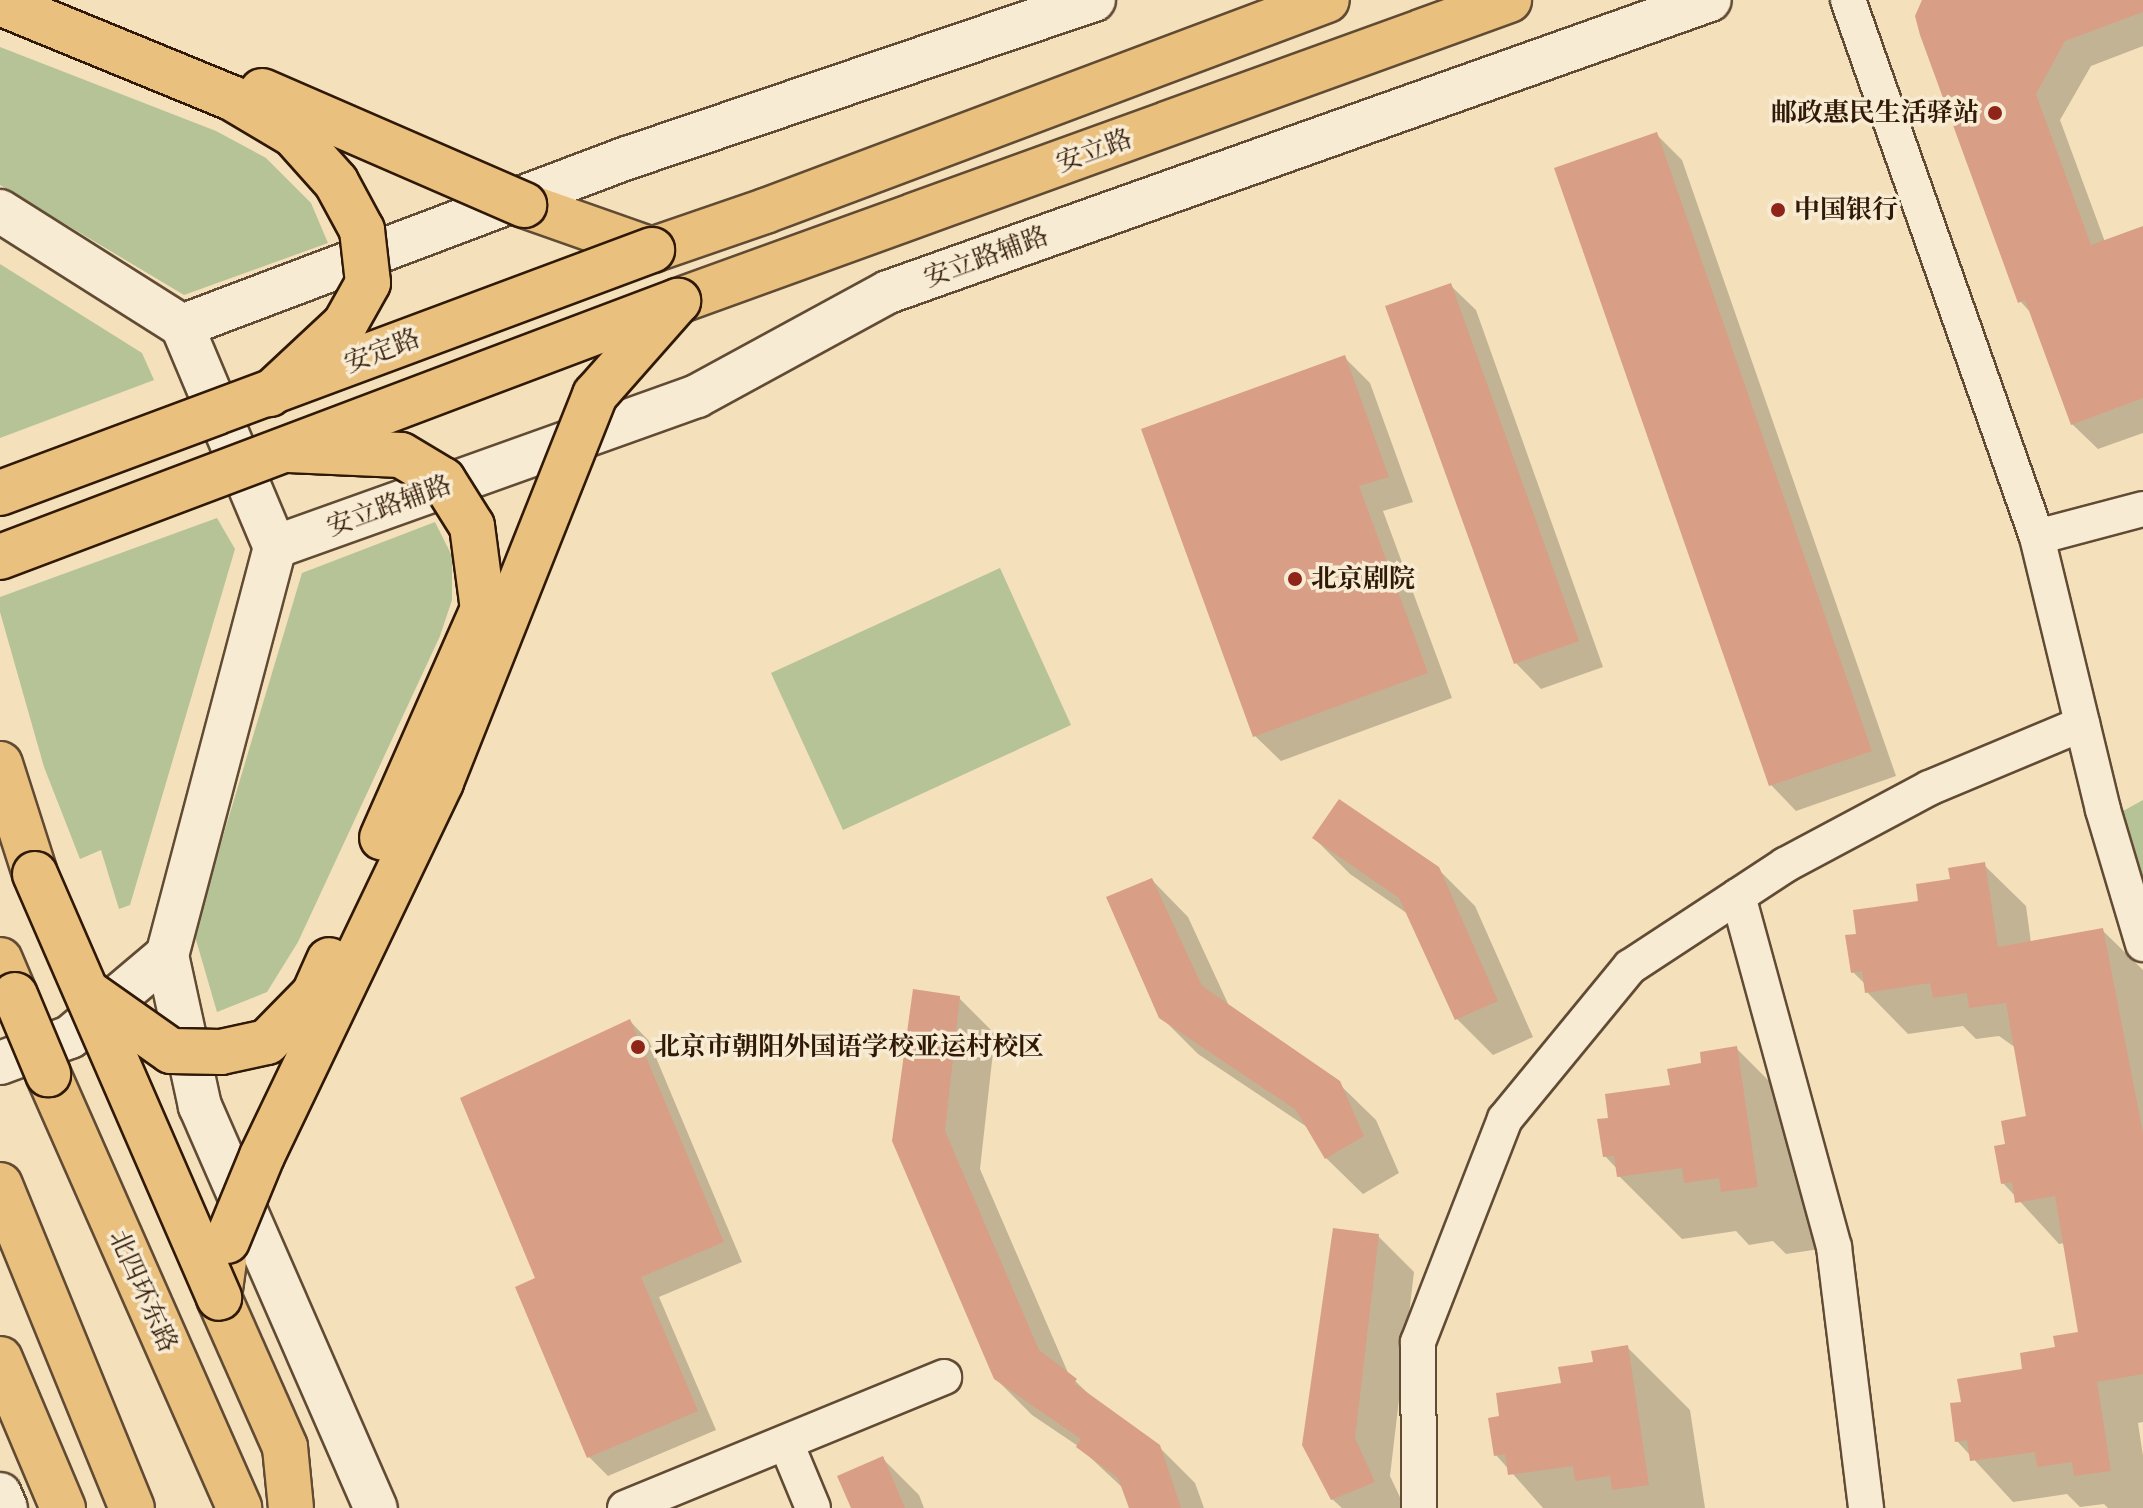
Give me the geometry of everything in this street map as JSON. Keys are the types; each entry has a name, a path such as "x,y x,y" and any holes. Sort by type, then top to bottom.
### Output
{"main road":[{"path":"54,0 524,205 652,250"},
{"name":"安定路","path":"0,493 1327,0"},
{"name":"安立路","path":"678,301 1509,0"},
{"path":"0,3 232,98 294,135 336,182 362,230 368,283 345,324 270,394"},
{"path":"0,557 678,301"},
{"path":"219,1298 227,1241 244,1199 441,782 595,395 678,301"},
{"path":"90,994 171,1051 221,1052 267,1042 314,994 483,609 472,526 443,480 401,455 289,450"},
{"path":"0,764 35,874 90,994 285,1447 291,1508"},
{"name":"北四环东路","path":"7,978 239,1508"},
{"path":"0,1185 132,1508"},
{"path":"5,1380 57,1495"}],"street":[{"path":"182,326 627,158 1094,0"},
{"name":"安立路辅路","path":"275,547 697,396 888,292 1710,0"},
{"path":"1848,0 2037,537 2082,724 2143,944"},
{"path":"0,211 182,326 275,547 167,955 200,1106 376,1508"},
{"path":"2037,537 2143,509"},
{"path":"1419,1508 1418,1342 1505,1119 1630,967 1785,865 1929,788 2082,724"},
{"path":"1738,896 1834,1247 1866,1508"},
{"path":"0,1063 70,1037 167,955"},
{"path":"625,1508 944,1377"},
{"path":"786,1443 813,1508"},
{"path":"285,1447 313,1508"},
{"path":"0,1494 6,1508"}],"green space":[{"path":"0,47 216,131 266,158 311,203 328,243 184,295 0,185"},
{"path":"0,264 142,353 154,380 0,438"},
{"path":"217,518 235,549 130,905 119,909 101,850 80,859 44,767 0,612 0,597"},
{"path":"435,522 452,556 452,600 440,636 298,942 267,992 217,1012 194,933 302,573"},
{"path":"1000,568 1071,725 843,830 771,673"},
{"path":"2143,800 2143,938 2107,820"}],"building":[{"path":"1922,0 2143,0 2143,12 2065,41 2036,94 2091,245 2143,226 2143,398 2071,425 2025,300 2018,303 1920,35 1915,16"},
{"path":"1657,132 1872,751 1769,786 1554,168"},
{"path":"1451,283 1579,641 1514,664 1385,306"},
{"name":"北京剧院","path":"1345,355 1389,477 1359,486 1428,673 1253,737 1141,429"},
{"path":"1339,799 1439,867 1498,1001 1455,1020 1399,898 1312,838"},
{"path":"1985,862 1998,947 2103,928 2143,1133 2143,1374 2097,1382 2111,1471 2074,1476 2072,1462 2037,1467 2035,1452 1970,1461 1967,1440 1955,1442 1950,1403 1961,1402 1957,1379 2022,1369 2020,1353 2055,1347 2053,1336 2078,1332 2055,1196 2015,1203 2012,1182 2001,1184 1994,1146 2005,1144 2001,1121 2026,1116 2006,1003 1969,1008 1967,993 1933,998 1930,983 1865,993 1862,971 1851,973 1845,935 1856,934 1853,910 1918,901 1916,884 1950,879 1948,868"},
{"path":"1152,878 1202,986 1340,1081 1364,1136 1325,1159 1296,1110 1159,1018 1106,897"},
{"path":"913,989 960,996 945,1131 1039,1350 1077,1379 1074,1383 1160,1445 1181,1508 1129,1508 1118,1478 1076,1447 1081,1439 994,1379 892,1141"},
{"path":"630,1019 724,1242 641,1277 698,1411 587,1458 515,1287 535,1278 460,1098"},
{"path":"1737,1046 1758,1187 1721,1192 1719,1178 1684,1183 1682,1168 1617,1177 1614,1156 1603,1157 1597,1119 1608,1118 1605,1094 1670,1085 1667,1069 1701,1063 1700,1052"},
{"path":"1333,1228 1379,1234 1355,1438 1375,1482 1331,1500 1302,1445"},
{"path":"1628,1345 1649,1485 1612,1490 1610,1476 1575,1481 1573,1466 1508,1475 1505,1454 1494,1456 1488,1418 1499,1416 1496,1393 1561,1383 1558,1367 1593,1362 1591,1351"},
{"path":"883,1456 905,1508 851,1508 837,1476"}],"place":[{"name":"邮政惠民生活驿站","path":"1995,113"},
{"name":"中国银行","path":"1778,210"},
{"name":"北京剧院","path":"1295,579"},
{"name":"北京市朝阳外国语学校亚运村校区","path":"638,1047"}]}
